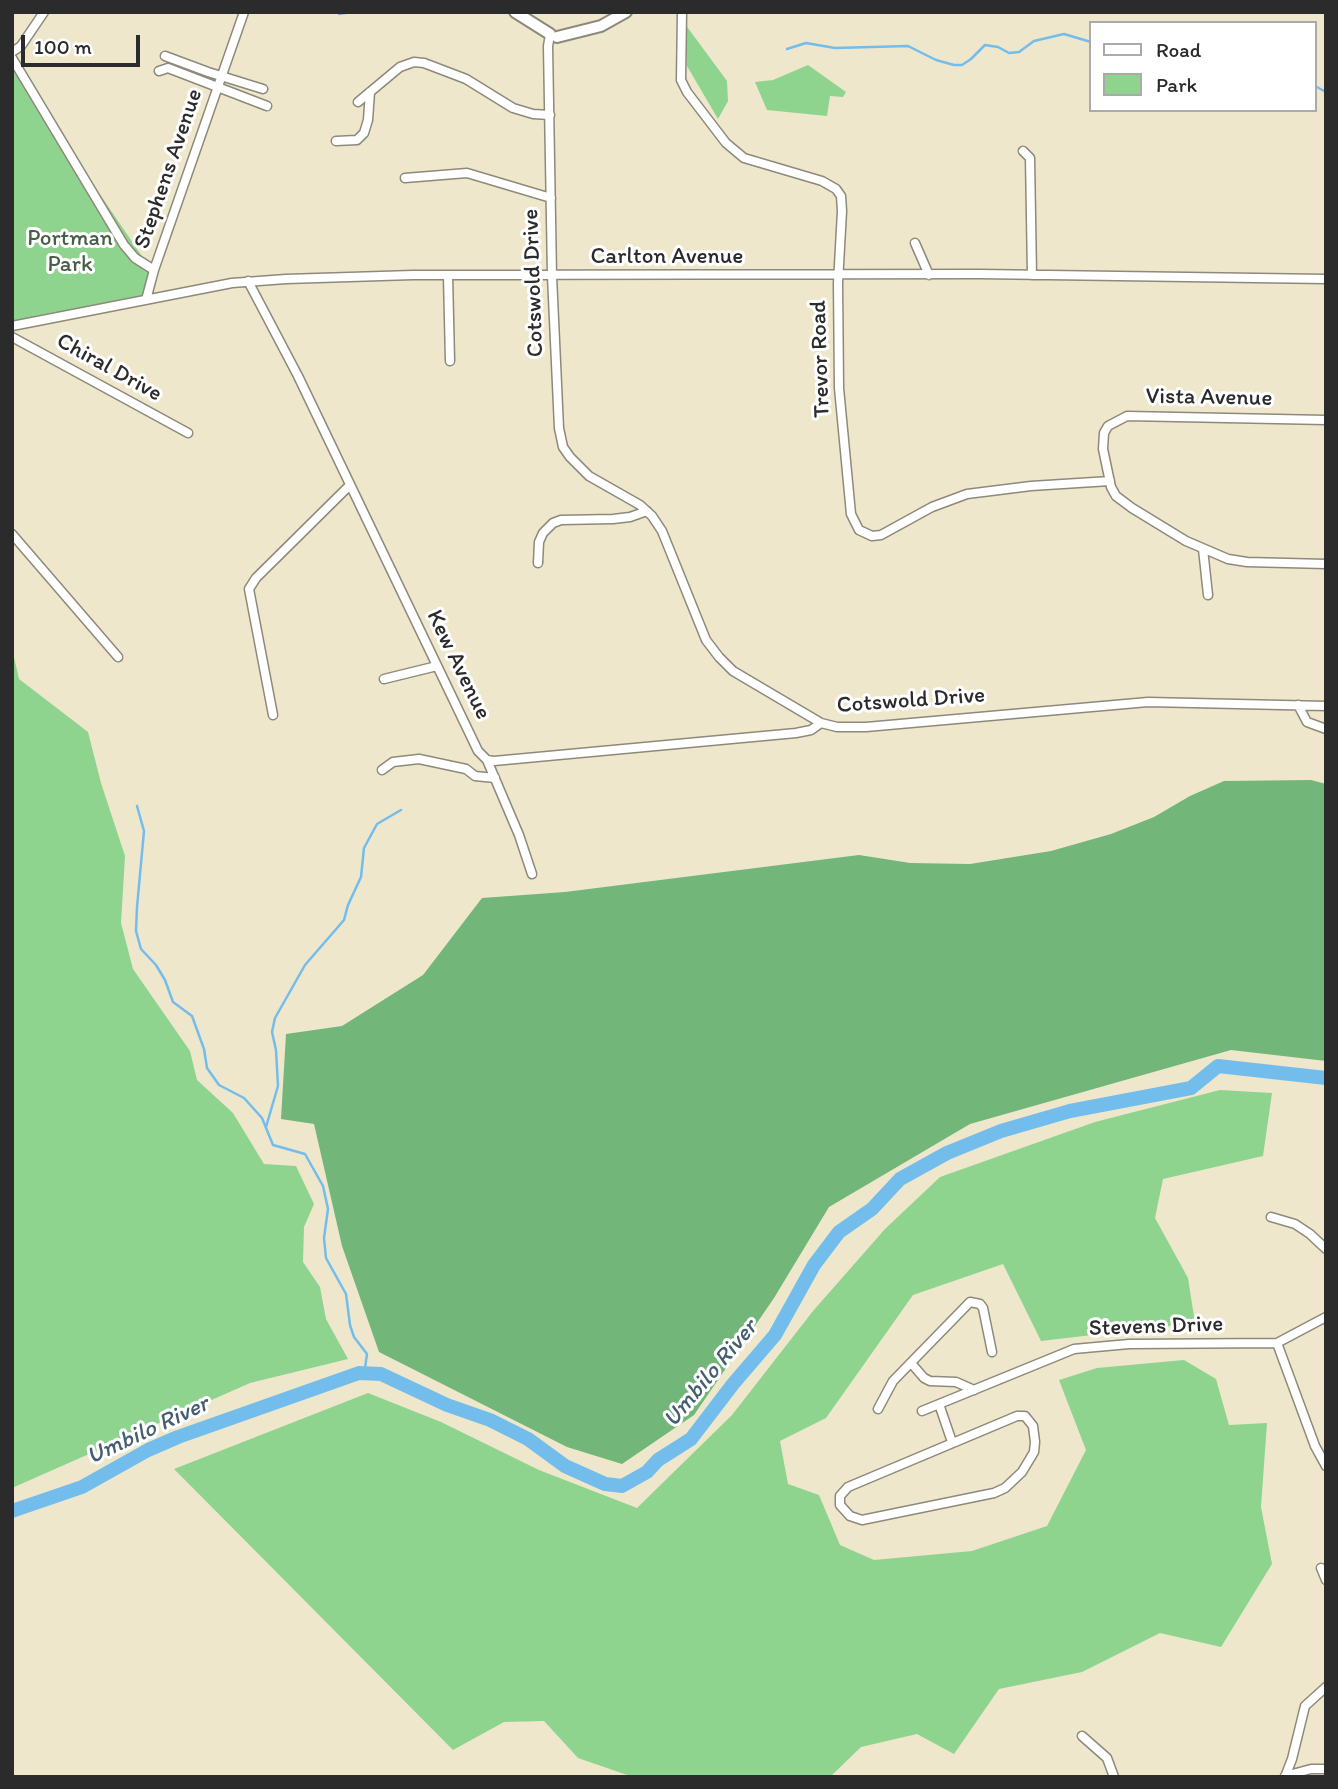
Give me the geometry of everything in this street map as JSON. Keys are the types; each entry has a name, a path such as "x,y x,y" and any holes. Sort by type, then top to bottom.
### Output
{"street":[{"path":"12,52 21,46 44,12"},
{"name":"Stephens Avenue","path":"146,300 244,12"},
{"path":"515,12 542,23 554,34 601,26 626,12"},
{"name":"Trevor Road","path":"682,12 681,80 726,143 744,158 822,181 836,188 841,196 838,276 839,388 851,514 859,530 872,536 881,535 932,507 967,494 1110,481"},
{"name":"Cotswold Drive","path":"554,34 548,46 552,276 559,428 563,447 589,476 647,511 662,531 706,640 733,671 821,723 837,727 866,727 1148,702 1326,706"},
{"path":"165,56 263,89"},
{"path":"12,58 124,245 135,258 154,270"},
{"path":"358,102 400,67 424,62 466,79 513,108 533,114 550,115"},
{"path":"159,71 168,68 267,106"},
{"path":"336,141 357,140 361,137 368,120 370,92"},
{"path":"1023,151 1030,158 1031,275"},
{"path":"405,178 467,173 551,198"},
{"path":"915,243 929,275"},
{"name":"Carlton Avenue","path":"12,326 248,281 448,276 929,275 1326,279"},
{"path":"448,276 450,361"},
{"name":"Kew Avenue","path":"248,281 298,376 478,751 487,760 533,874"},
{"name":"Chiral Drive","path":"12,337 188,433"},
{"name":"Vista Avenue","path":"1110,481 1103,450 1104,433 1108,426 1127,416 1326,420"},
{"path":"1110,481 1116,496 1124,503 1176,536 1228,559 1326,564"},
{"path":"273,715 249,589 256,578 350,485"},
{"path":"538,564 542,533 553,523 561,520 630,517 647,511"},
{"path":"12,534 118,657"},
{"path":"1203,549 1208,595"},
{"path":"384,678 437,666"},
{"path":"1298,705 1307,722 1326,729"},
{"path":"487,760 796,733 811,730 821,723"},
{"path":"382,770 393,762 419,759 466,769 475,776 495,778"},
{"path":"1271,1217 1295,1224 1326,1249"},
{"path":"878,1409 887,1389 970,1302 980,1304 983,1308 992,1352"},
{"path":"1326,1317 1277,1343 1315,1446 1326,1466"},
{"name":"Stevens Drive","path":"922,1411 1062,1353 1084,1347 1277,1343"},
{"path":"911,1363 930,1381 954,1382 974,1390"},
{"path":"939,1404 952,1442"},
{"path":"1017,1416 1025,1416 1035,1432 1034,1452 1030,1462 1014,1481 994,1493 862,1520 850,1516 840,1505 840,1496 848,1487 952,1442 1017,1416"},
{"path":"1321,1568 1326,1580"},
{"path":"1285,1776 1305,1706 1326,1687"},
{"path":"1082,1735 1107,1758 1114,1777"},
{"path":"1285,1776 1311,1769 1326,1769"}],"green space":[{"path":"685,24 727,81 728,101 718,119 687,66"},
{"name":"Portman Park","path":"12,65 150,268 147,296 12,321"},
{"path":"808,65 846,92 843,97 830,96 827,116 767,110 755,82 773,80"},
{"path":"12,648 19,679 88,732 101,783 125,856 121,923 133,969 190,1051 197,1080 233,1113 264,1164 296,1166 314,1204 304,1227 303,1262 320,1287 326,1319 348,1359 250,1383 12,1488"},
{"path":"1311,780 1326,784 1326,1061 1231,1050 970,1124 829,1207 774,1298 694,1415 622,1464 567,1447 379,1352 342,1246 314,1124 281,1119 286,1034 342,1026 423,975 482,898 565,892 859,855 910,863 970,864 1051,851 1111,834 1154,817 1190,796 1224,781"},
{"path":"1220,1090 1272,1093 1263,1156 1163,1179 1155,1218 1188,1278 1195,1323 1041,1341 1003,1264 913,1295 826,1418 780,1441 788,1484 819,1495 840,1545 874,1560 972,1551 1047,1526 1086,1450 1059,1380 1097,1368 1184,1360 1216,1379 1229,1425 1267,1423 1261,1507 1272,1564 1221,1647 1160,1633 1082,1672 999,1689 954,1754 917,1734 861,1747 830,1777 633,1777 578,1758 544,1721 504,1722 453,1750 174,1469 368,1393 441,1422 539,1470 637,1508 732,1415 813,1311 885,1229 940,1177 1095,1122"}],"waterway":[{"path":"339,14 352,12"},
{"path":"787,49 806,43 835,48 908,46 936,60 962,65 985,45 998,47 1009,53 1019,52 1034,41 1064,34 1090,42"},
{"path":"1317,87 1326,92"},
{"path":"137,806 144,831 136,931 141,949 156,965 173,1002 192,1016 204,1049 207,1068 219,1085 244,1098 262,1118 273,1145 305,1154 323,1186 328,1209 324,1238 326,1258 346,1294 350,1325 354,1337 367,1354 365,1368 369,1374"},
{"path":"266,1127 278,1086 272,1032 275,1018 305,965 344,920 361,877 364,848 377,824 401,810"},
{"name":"Umbilo River","path":"12,1511 82,1487 148,1450 178,1437 359,1373 381,1374 447,1405 490,1420 528,1439 565,1466 605,1484 622,1486 647,1472 658,1460 691,1439 775,1335 814,1265 839,1232 872,1209 900,1179 947,1153 1001,1131 1070,1111 1191,1088 1218,1066 1326,1078"}]}
